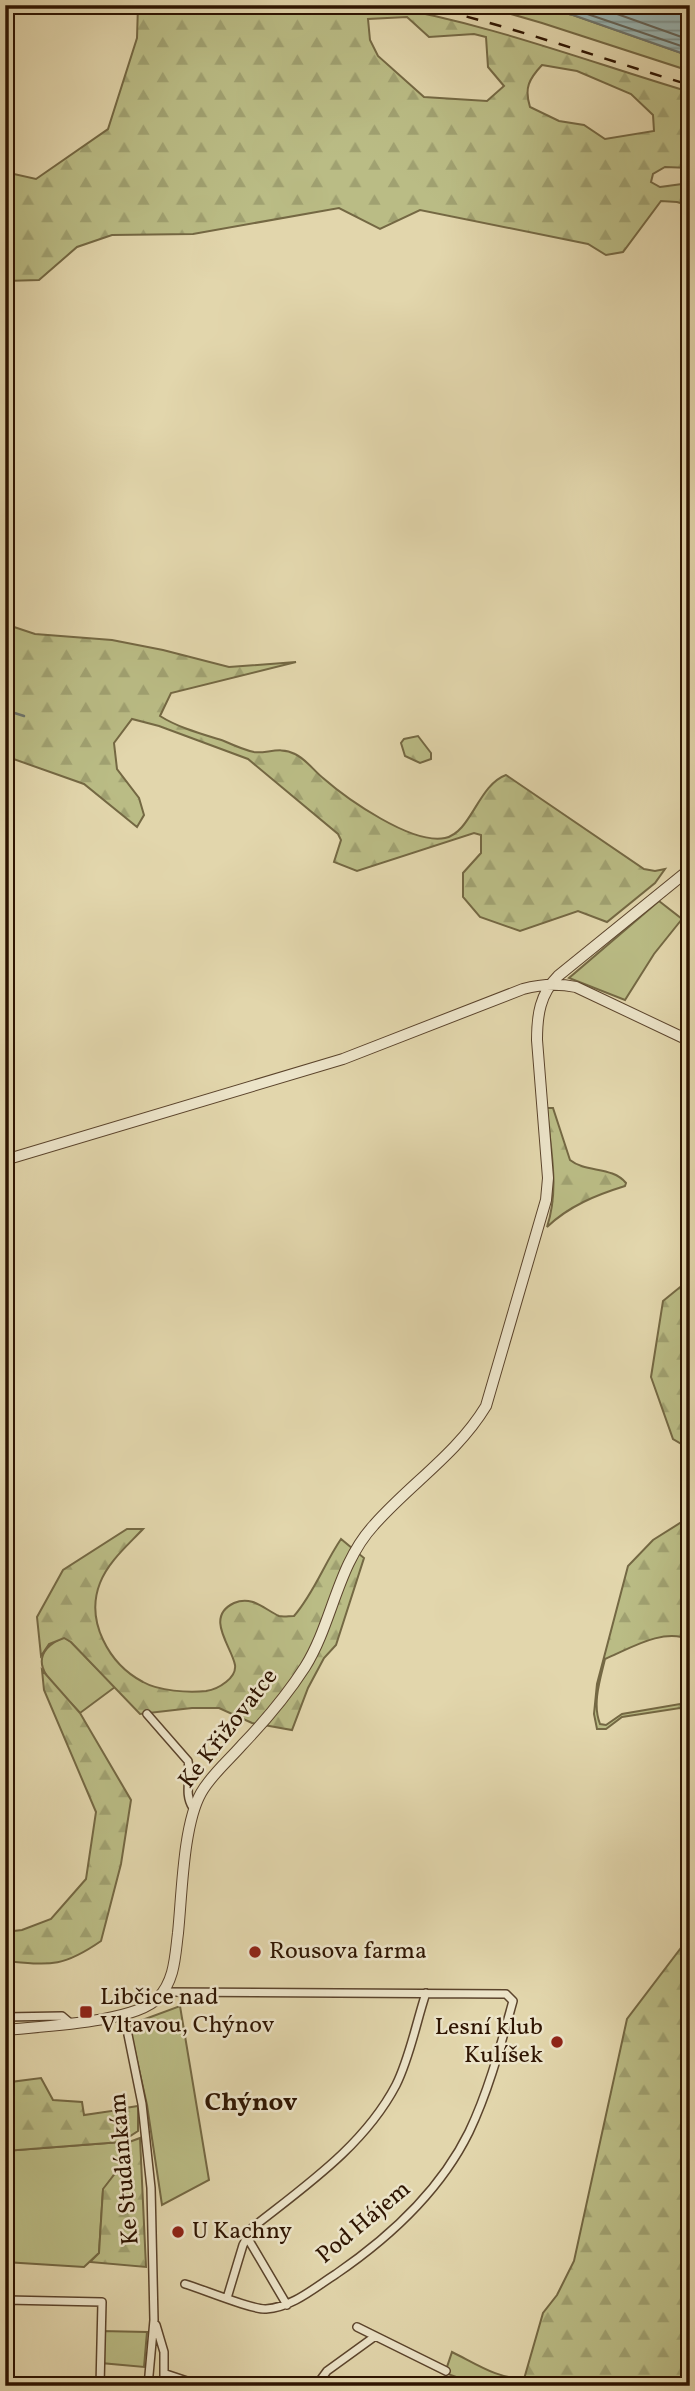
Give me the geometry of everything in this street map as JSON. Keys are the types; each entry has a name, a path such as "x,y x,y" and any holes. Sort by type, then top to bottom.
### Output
{"street":[{"path":"550,984 690,869"},
{"path":"5,1160 343,1059 523,989 550,984 576,987 690,1041"},
{"name":"Ke Křižovatce","path":"163,1992 174,1962 189,1826 204,1787 261,1725 306,1665 358,1544 373,1525 454,1448 475,1424 486,1406 547,1200 548,1178 537,1021 541,1002 550,984"},
{"path":"147,1714 188,1760 188,1795 194,1808"},
{"path":"5,2030 124,2015 150,2005 163,1992 426,1993 404,2067 383,2107 345,2153 252,2228 243,2245 227,2298"},
{"name":"Pod Hájem","path":"287,2305 358,2259 411,2213 433,2189 470,2131 495,2065 513,2000 506,1994 426,1993"},
{"name":"Ke Studánkám","path":"124,2015 142,2104 150,2177 155,2320 148,2386"},
{"path":"5,2017 62,2016 69,2022"},
{"path":"185,2284 264,2309 287,2305 247,2237"},
{"path":"5,2337 6,2300 102,2302 100,2386"},
{"name":"Ke Studánkám","path":"155,2320 164,2352 164,2386"},
{"path":"356,2327 446,2371"},
{"path":"316,2386 327,2371 374,2337"},
{"path":"166,2374 202,2386"}],"green space":[{"path":"138,5 378,5 457,21 535,43 690,92 690,168 665,167 653,174 651,182 660,187 690,183 690,206 661,201 623,252 606,255 588,244 420,210 380,229 339,208 193,234 112,235 77,247 39,280 5,281 5,223 11,220 5,203 5,172 36,179 108,129 137,38","holes":["407,17 429,37 474,34 486,37 488,67 504,86 487,101 424,97 378,56 370,40 368,19","542,65 577,71 631,94 653,115 654,131 605,139 584,125 559,121 530,107 529,84"]},
{"path":"480,5 530,5 573,15 690,56 690,71 542,23"},
{"path":"5,624 35,634 112,640 229,667 296,662 171,693 160,716 250,751 279,750 295,754 363,808 398,828 431,838 445,838 454,834 468,819 488,788 506,775 644,869 665,869 655,883 607,922 578,911 520,931 480,917 463,897 463,873 481,853 481,835 474,833 357,871 334,862 341,840 338,834 248,759 159,726 132,719 114,743 117,769 139,798 144,815 137,827 84,784 5,756"},
{"path":"418,736 431,753 431,759 420,763 405,756 401,743 404,739"},
{"path":"659,901 682,919 654,954 625,1000 569,978"},
{"path":"547,1108 553,1108 570,1160 584,1167 614,1174 626,1183 625,1186 574,1207 547,1227 554,1183"},
{"path":"690,1279 690,1449 673,1439 651,1377 663,1301"},
{"path":"690,1521 690,1640 669,1636 658,1638 605,1659 597,1708 600,1724 606,1725 622,1714 680,1704 690,1709 690,1714 680,1708 622,1717 606,1729 597,1729 594,1714 597,1684 628,1566 653,1540 680,1523"},
{"path":"127,1529 143,1529 118,1554 103,1575 96,1597 98,1626 110,1653 131,1674 150,1685 174,1691 191,1692 217,1688 233,1675 235,1665 220,1624 225,1609 234,1603 247,1601 279,1616 294,1616 341,1539 364,1558 336,1645 324,1658 308,1688 292,1730 252,1723 219,1708 140,1714 71,1642 64,1638 49,1644 41,1656 37,1617 63,1570"},
{"path":"64,1637 115,1687 80,1713 53,1684 42,1664 43,1655 50,1646"},
{"path":"42,1670 80,1713 131,1800 121,1864 101,1941 76,1956 45,1964 5,1961 5,1932 22,1930 51,1919 86,1879 96,1812 44,1690"},
{"path":"690,1936 690,2386 522,2386 543,2313 557,2295 574,2261 627,2019"},
{"path":"180,2006 209,2180 162,2205 147,2105 129,2025"},
{"path":"41,2078 53,2100 82,2102 84,2115 118,2110 120,2114 126,2113 125,2108 138,2106 138,2131 121,2142 5,2151 5,2123 9,2121 11,2082"},
{"path":"140,2138 146,2267 90,2262 99,2253 103,2189 120,2167 121,2145"},
{"path":"121,2142 120,2167 103,2190 99,2253 84,2267 5,2262 5,2151"},
{"path":"101,2331 147,2332 144,2367 101,2363"},
{"path":"452,2352 496,2374 524,2378 522,2386 481,2386 445,2373"}],"water":[{"path":"530,5 690,5 690,56 573,15"}],"waterway":[{"path":"5,710 24,716"}],"railway":[{"path":"420,5 522,32 690,85"}],"place":[{"name":"Rousova farma","path":"255,1952"},
{"name":"Libčice nad Vltavou, Chýnov","path":"86,2012"},
{"name":"Lesní klub Kulíšek","path":"557,2042"},
{"name":"U Kachny","path":"178,2232"}],"district":[{"name":"Chýnov","path":"251,2103"}]}
